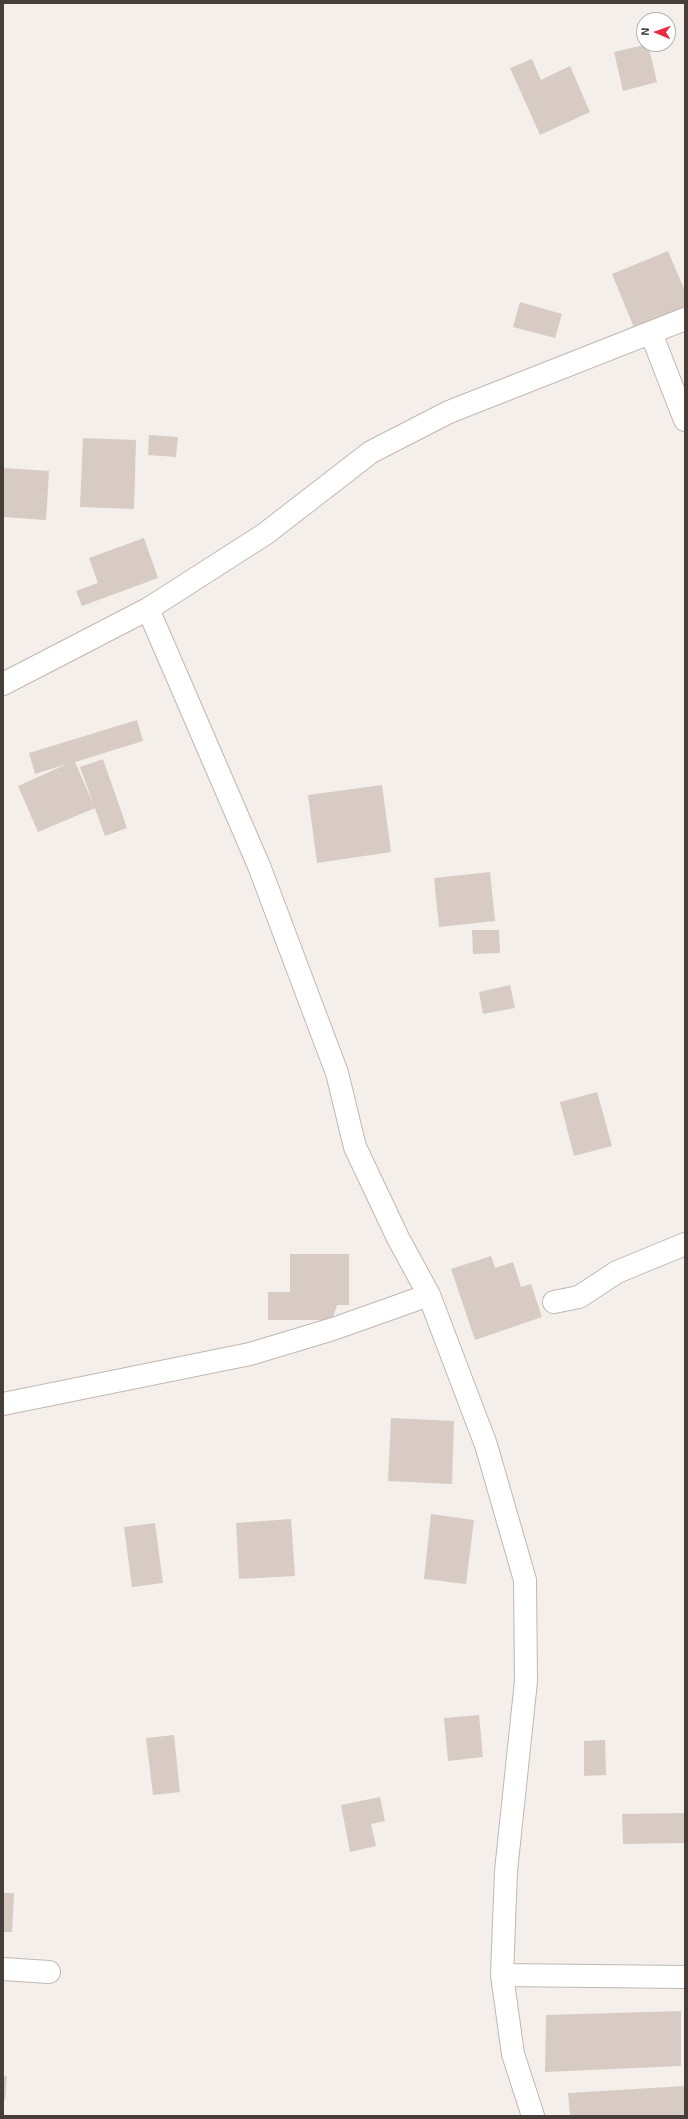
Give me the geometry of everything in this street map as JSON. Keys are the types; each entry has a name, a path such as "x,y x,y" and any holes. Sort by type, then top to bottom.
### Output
{"street":[{"path":"3,684 148,609 265,534 371,452 449,412 685,319"},
{"path":"651,333 685,420"},
{"path":"148,609 260,866 337,1073 355,1147 398,1238 430,1295 486,1446 525,1580 526,1681 506,1871 502,1975 513,2054 533,2116"},
{"path":"554,1302 579,1297 618,1272 685,1244"},
{"path":"3,1404 250,1354 333,1329 430,1295"},
{"path":"3,1970 49,1972"},
{"path":"502,1975 685,1976"}],"building":[{"path":"636,47 636,52 650,52 657,82 623,91 614,52"},
{"path":"532,59 541,80 570,66 590,112 540,135 510,68"},
{"path":"668,251 685,291 685,327 641,345 612,274"},
{"path":"520,302 562,314 555,338 513,327"},
{"path":"149,435 178,437 176,457 148,455"},
{"path":"83,438 136,440 134,509 80,507"},
{"path":"3,468 49,471 46,520 3,517"},
{"path":"144,538 158,578 82,606 76,591 98,583 89,558"},
{"path":"137,720 143,741 75,762 95,808 38,832 18,786 67,764 35,774 29,753"},
{"path":"103,759 127,828 105,836 80,767"},
{"path":"382,785 391,852 317,863 308,795"},
{"path":"490,872 495,921 439,927 434,878"},
{"path":"472,930 499,930 500,953 473,954"},
{"path":"510,985 515,1008 483,1014 479,992"},
{"path":"597,1092 612,1146 574,1156 560,1102"},
{"path":"290,1254 349,1254 349,1305 337,1305 332,1320 268,1320 268,1292 290,1292"},
{"path":"491,1256 495,1268 513,1262 521,1287 531,1284 542,1317 475,1340 451,1269"},
{"path":"391,1418 454,1421 452,1484 388,1481"},
{"path":"431,1514 474,1520 466,1584 424,1579"},
{"path":"291,1519 295,1576 239,1579 236,1523"},
{"path":"155,1523 163,1583 132,1587 124,1527"},
{"path":"479,1715 483,1757 448,1761 444,1718"},
{"path":"174,1735 180,1792 153,1795 146,1738"},
{"path":"605,1740 606,1775 584,1776 584,1741"},
{"path":"380,1797 385,1821 371,1824 376,1846 350,1852 341,1805"},
{"path":"685,1813 685,1843 623,1844 622,1814"},
{"path":"3,1893 14,1893 12,1932 3,1932"},
{"path":"681,2011 681,2066 545,2072 546,2015"},
{"path":"3,2076 7,2076 5,2100 3,2100"},
{"path":"685,2086 685,2116 570,2116 568,2093"}]}
